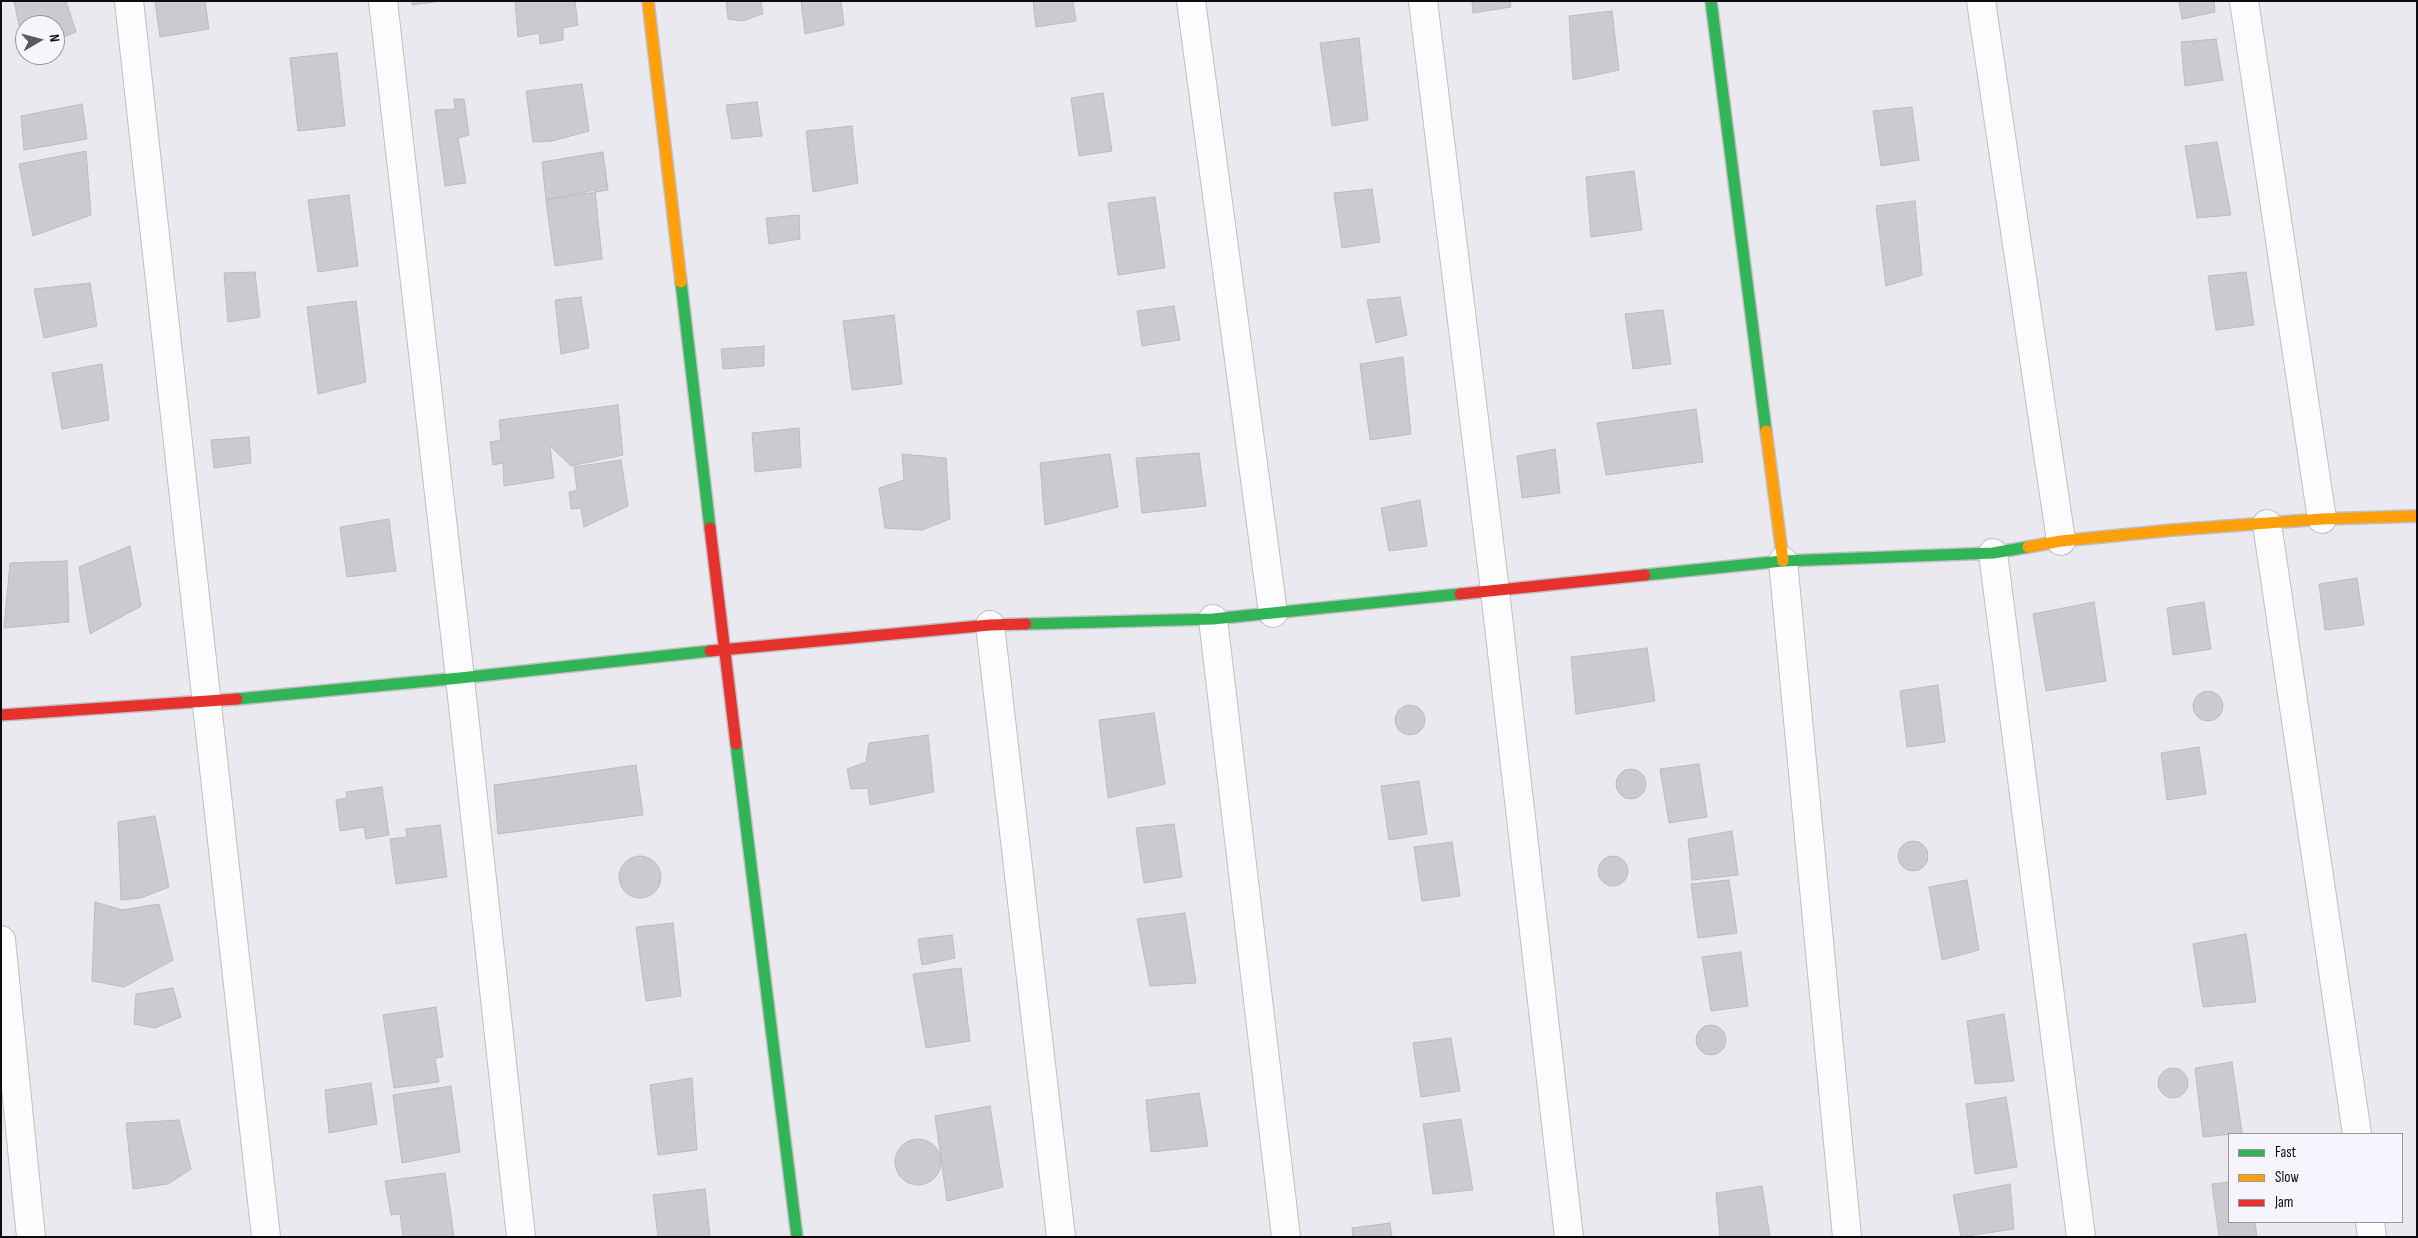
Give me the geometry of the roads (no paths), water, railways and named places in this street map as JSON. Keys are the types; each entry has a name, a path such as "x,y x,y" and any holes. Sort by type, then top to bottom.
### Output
{"street":[{"path":"129,1 266,1237"},
{"path":"383,1 521,1237"},
{"path":"648,1 724,649 797,1237"},
{"path":"1191,1 1273,613"},
{"path":"1423,1 1495,590 1569,1237"},
{"path":"1711,1 1783,561 1847,1237"},
{"path":"1981,1 2061,541"},
{"path":"2244,1 2322,519"},
{"path":"1,715 206,702 460,678 724,649 990,626 1213,619 1783,561 1994,553 2061,541 2173,530 2322,519 2417,516"},
{"path":"2267,524 2357,1133"},
{"path":"1994,553 2081,1237"},
{"path":"1213,619 1286,1237"},
{"path":"990,626 1061,1237"},
{"path":"1,940 30,1237"},
{"path":"2370,1223 2372,1237"}]}
